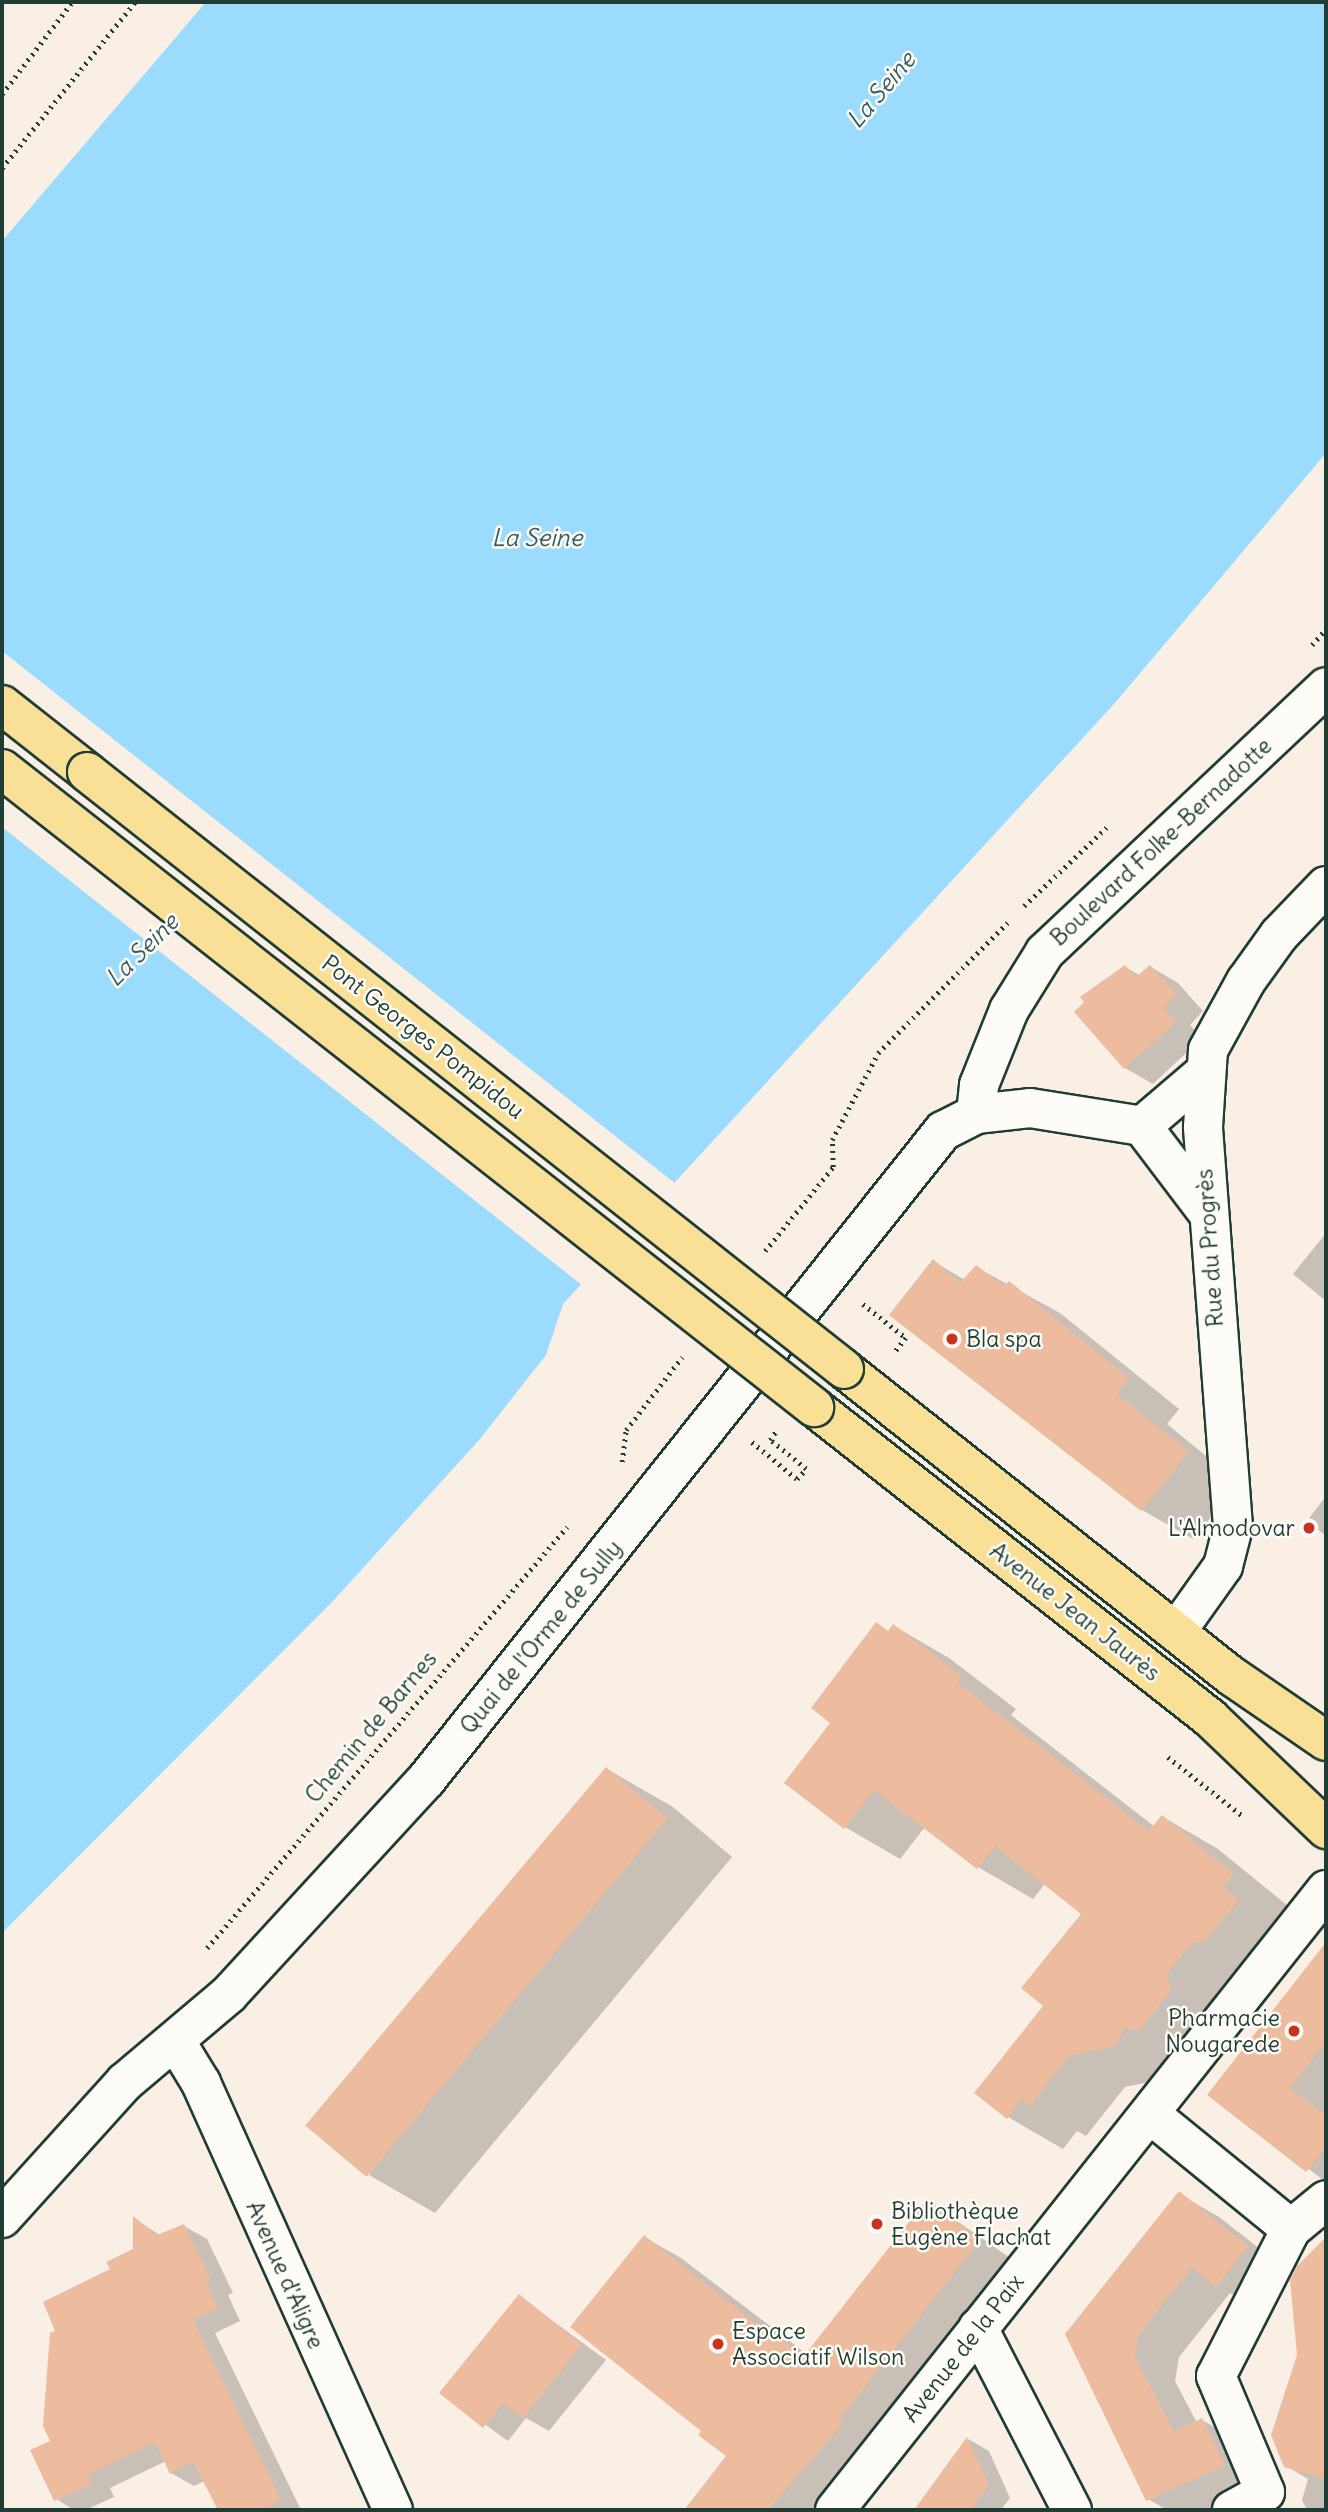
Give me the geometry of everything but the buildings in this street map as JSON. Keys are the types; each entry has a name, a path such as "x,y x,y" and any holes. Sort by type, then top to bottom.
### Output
{"main road":[{"name":"Pont Georges Pompidou","path":"2,705 844,1368"},
{"path":"2,769 798,1415"},
{"name":"Avenue Jean Jaurès","path":"844,1368 1233,1677 1326,1741"},
{"name":"Avenue Jean Jaurès","path":"798,1415 1210,1718 1326,1829"},
{"path":"1233,1677 1326,1760"},
{"path":"1210,1718 1326,1801"}],"street":[{"name":"Boulevard Folke-Bernadotte","path":"976,1114 979,1085 1009,1010 1045,952 1326,687"},
{"name":"Rue du Progrès","path":"1176,1632 1223,1566 1233,1527 1208,1213 1204,1073 1208,1050 1246,981 1279,935 1326,886"},
{"path":"1142,1126 1204,1073"},
{"path":"976,1114 1030,1108 1142,1126 1208,1213"},
{"name":"Quai de l'Orme de Sully","path":"2,2218 125,2082 176,2042 229,1994 426,1780 943,1131 976,1114"},
{"name":"Avenue de la Paix","path":"835,2510 1326,1890"},
{"name":"Avenue d'Aligre","path":"176,2042 201,2083 393,2510"},
{"path":"1150,2114 1291,2229"},
{"path":"1232,2510 1272,2501 1216,2376 1291,2229 1326,2200"},
{"path":"978,2328 1072,2510"}],"path":[{"path":"2,94 72,2"},
{"path":"2,168 135,2"},
{"path":"828,1275 906,1338 892,1355"},
{"path":"718,1416 797,1479 806,1469 770,1440 798,1415"},
{"name":"Chemin de Barnes","path":"206,1950 568,1524"},
{"path":"1168,1757 1251,1822"}],"water":[{"name":"La Seine","path":"206,2 1326,2 1326,453 1114,704 563,1304 546,1355 480,1439 333,1601 2,1933 2,241"}],"pier":[{"path":"2,651 676,1184 583,1286 2,827"}],"place":[{"name":"Bla spa","path":"952,1339"},
{"name":"L'Almodovar","path":"1309,1528"},
{"name":"Pharmacie Nougarede","path":"1294,2031"},
{"name":"Bibliothèque Eugène Flachat","path":"877,2224"},
{"name":"Espace Associatif Wilson","path":"718,2344"}]}
